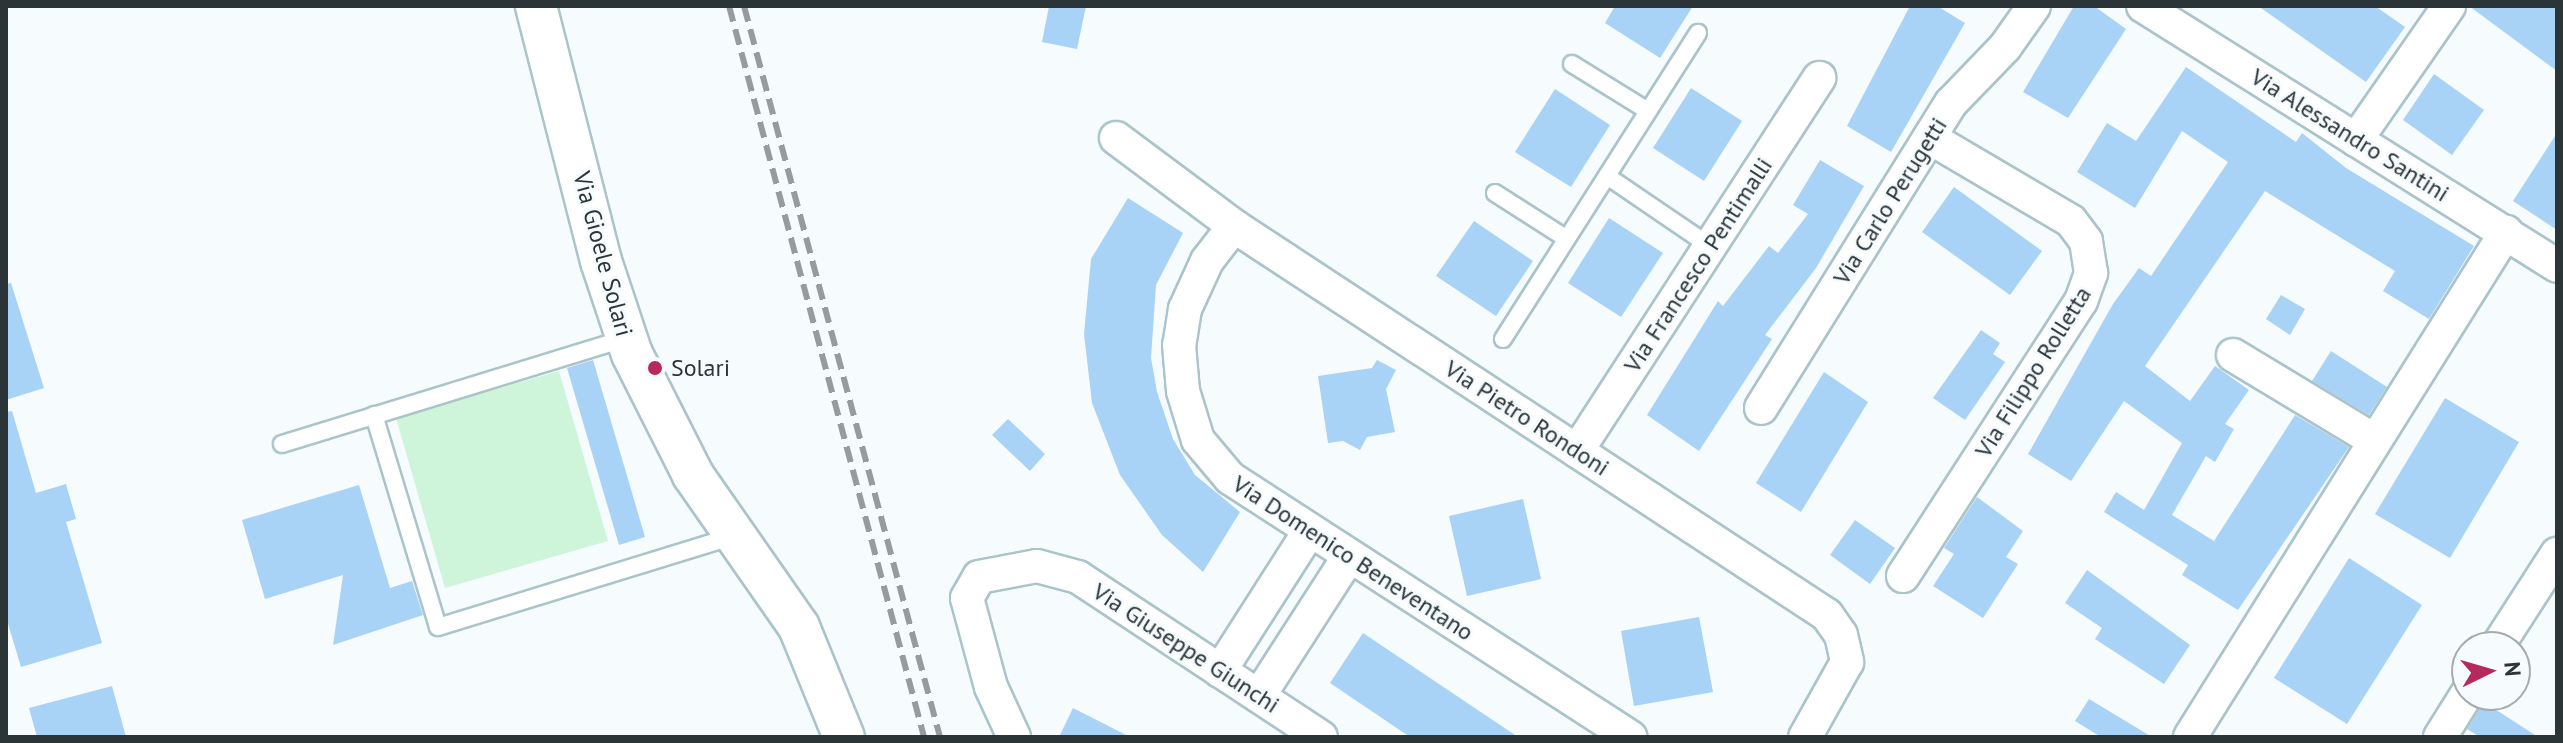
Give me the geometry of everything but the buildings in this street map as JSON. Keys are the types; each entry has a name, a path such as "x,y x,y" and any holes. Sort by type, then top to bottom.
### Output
{"street":[{"name":"Via Gioele Solari","path":"536,6 626,338 693,475 799,627 844,737"},
{"name":"Via Carlo Perugetti","path":"1761,408 1959,92 2005,47 2034,6"},
{"name":"Via Alessandro Santini","path":"2143,6 2176,14 2356,140 2557,266"},
{"path":"2356,140 2449,6"},
{"name":"Via Francesco Pentimalli","path":"1577,451 1819,78"},
{"name":"Via Pietro Rondoni","path":"1116,138 1234,226 1833,621 1847,662 1805,737"},
{"name":"Via Filippo Rolletta","path":"1903,576 2081,301 2091,273 2086,241 2071,221 1930,138"},
{"name":"Via Domenico Beneventano","path":"1234,226 1207,261 1185,309 1179,345 1183,391 1198,440 1230,478 1348,558 1631,737"},
{"path":"2190,737 2506,232"},
{"path":"2233,355 2374,440"},
{"path":"1220,671 1309,532"},
{"path":"2507,631 2557,554"},
{"path":"1259,696 1348,558"},
{"name":"Via Giuseppe Giunchi","path":"1014,737 981,659 968,591 986,574 1047,566 1078,577 1321,737"},
{"path":"2440,737 2456,711"}],"lane":[{"path":"1503,339 1698,33"},
{"path":"1572,64 1648,111"},
{"path":"1607,176 1710,246"},
{"path":"1495,193 1567,239"},
{"path":"282,444 626,338"},
{"path":"374,415 438,627 735,535"}],"green space":[{"path":"559,371 608,541 445,588 396,418"}],"railway":[{"path":"729,6 924,737"},
{"path":"744,6 940,737"}],"place":[{"name":"Solari","path":"655,368"}]}
